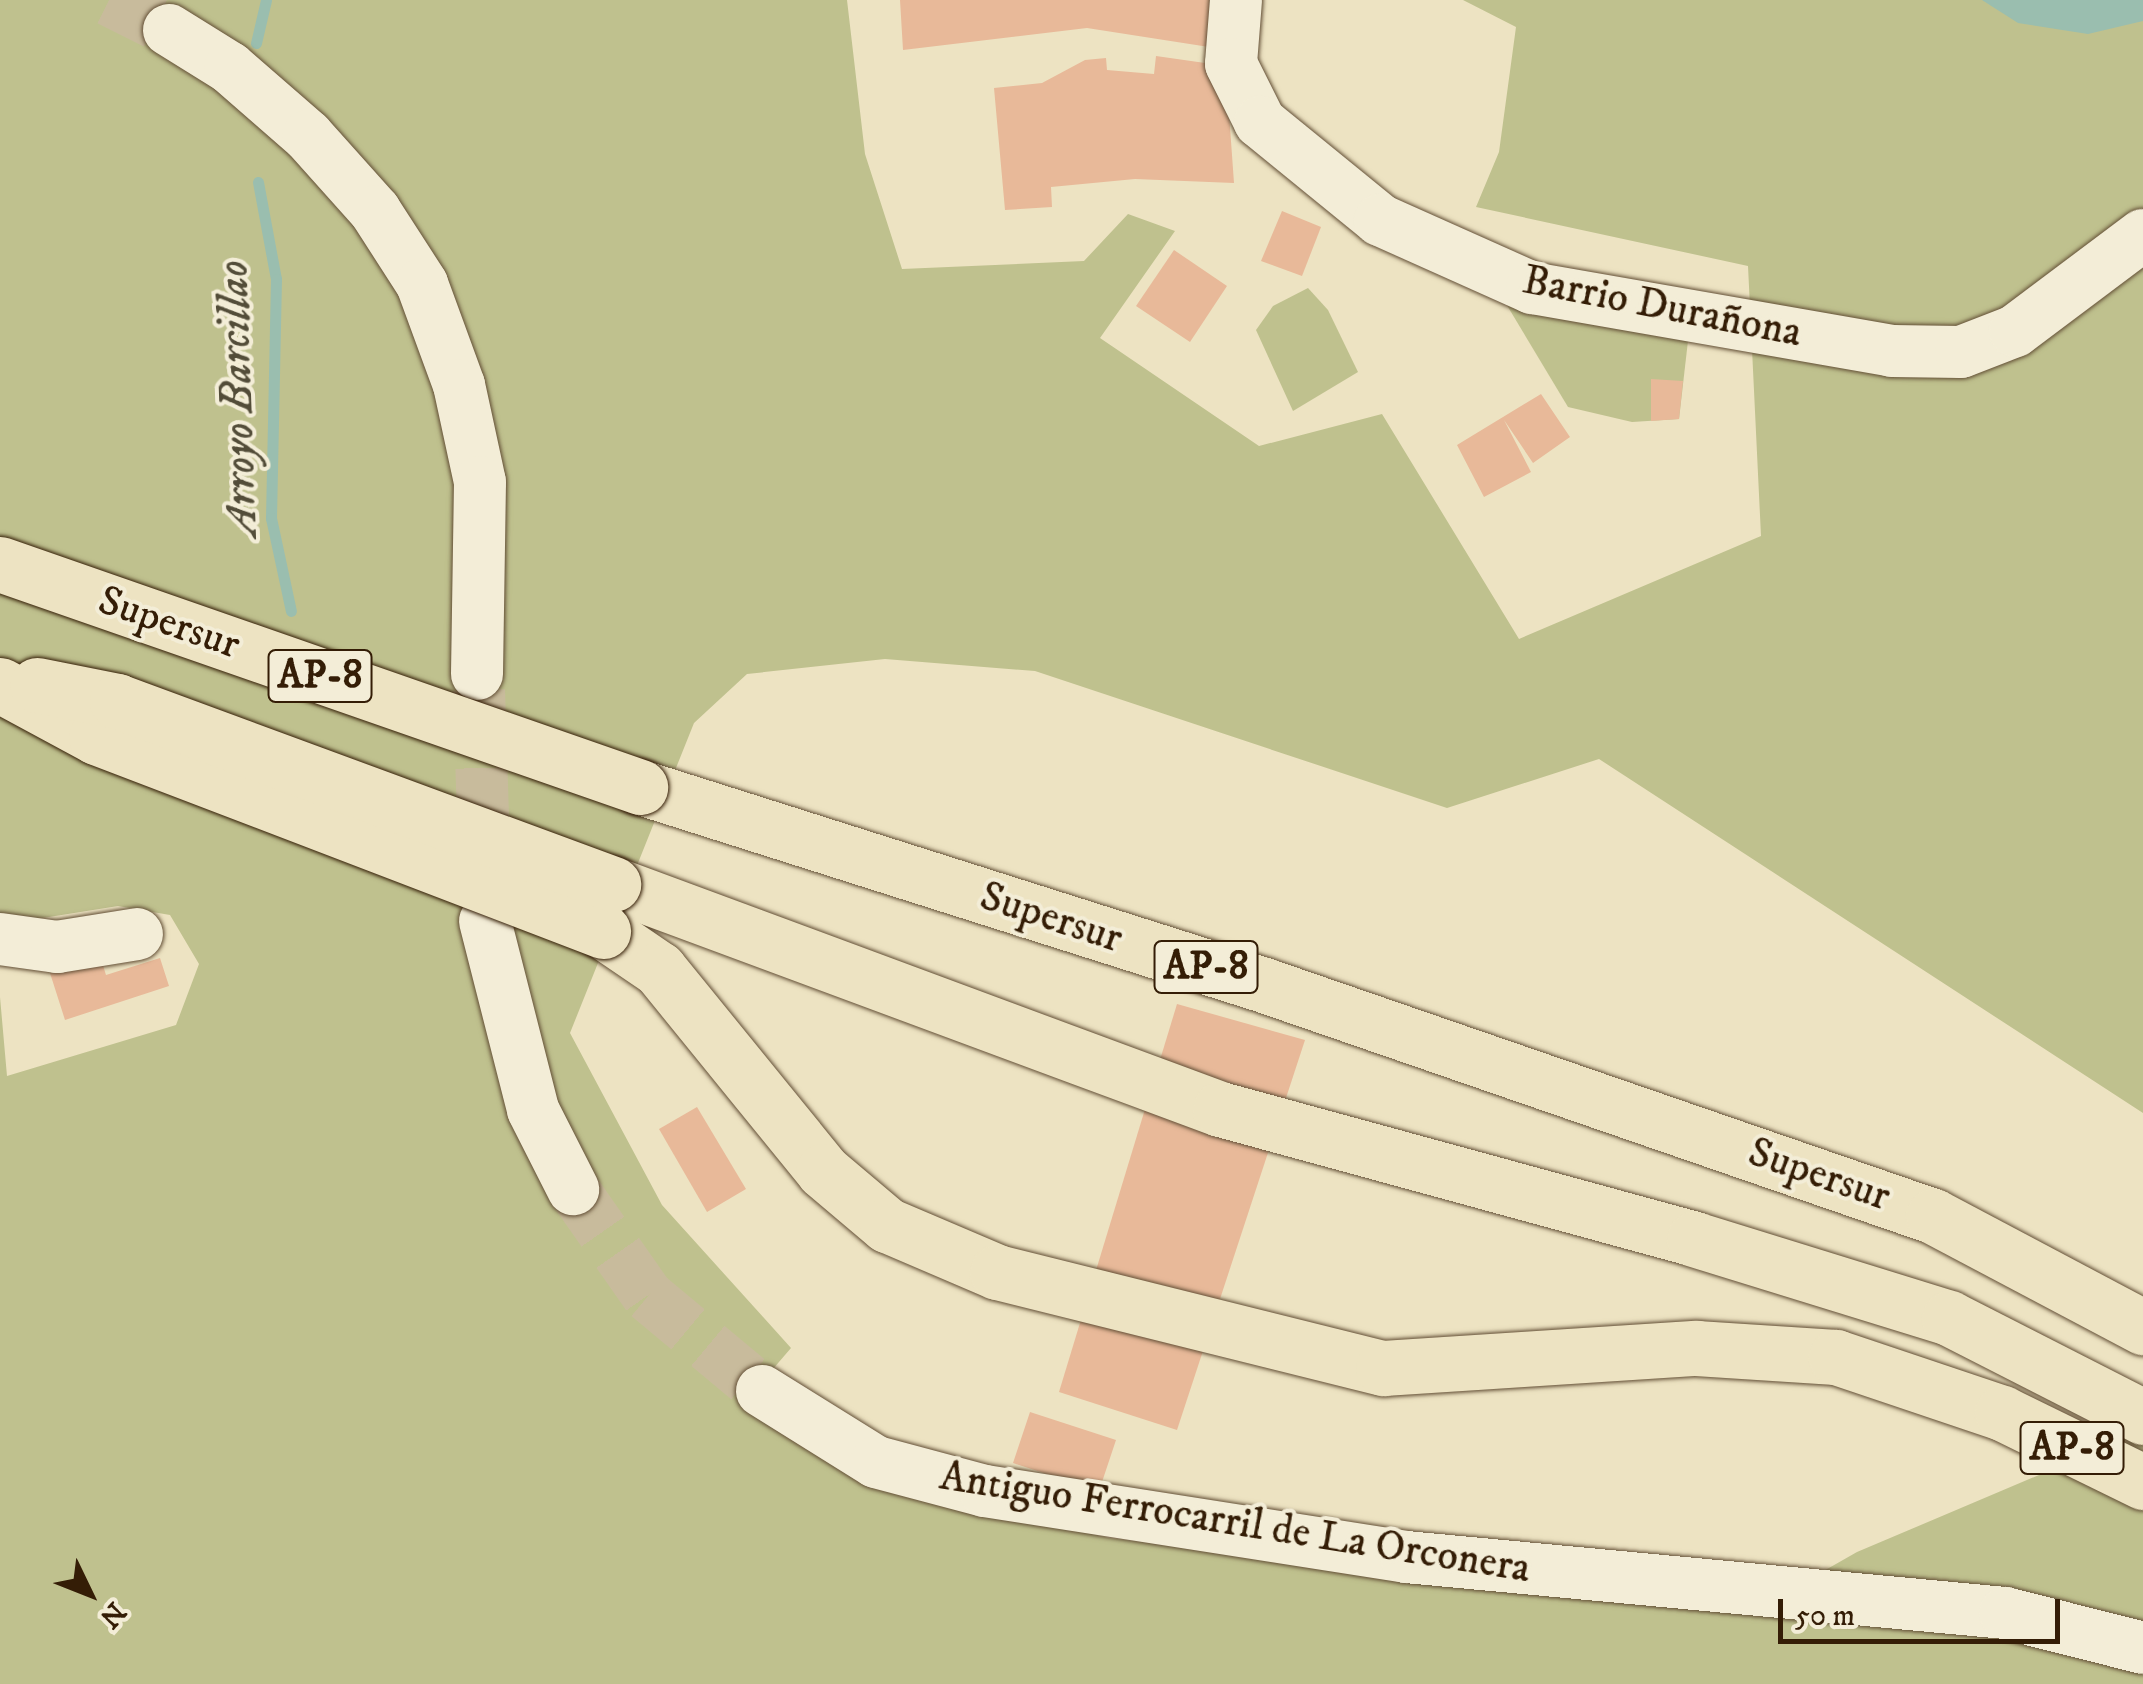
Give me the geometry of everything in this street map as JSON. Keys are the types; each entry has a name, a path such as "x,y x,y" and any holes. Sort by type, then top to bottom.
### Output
{"highway":[{"name":"Supersur","path":"0,564 640,788 1264,985 1768,1157 1933,1216 2120,1314"},
{"name":"AP-8","path":"0,677 117,701 608,908 823,1171 887,1224 997,1272 1382,1368 1696,1348 1816,1356 2002,1413 2143,1482"},
{"name":"AP-8","path":"0,685 96,736 1220,1108 1694,1240 1948,1318 2047,1364 2143,1417"}],"street":[{"name":"Barrio Durañona","path":"1236,0 1231,64 1260,122 1380,220 1532,288 1892,351 1962,352 2015,331 2143,235"},
{"path":"170,30 230,68 308,136 375,211 422,284 459,384 480,482 478,674"},
{"path":"485,921 533,1110 572,1189"},
{"path":"0,939 57,947 137,934"},
{"name":"Antiguo Ferrocarril de La Orconera","path":"762,1390 876,1462 985,1491 1406,1557 2005,1613 2143,1648"}],"green space":[{"path":"0,0 847,0 865,154 902,269 1084,261 1128,214 1175,231 1100,338 1259,446 1382,414 1519,639 1761,536 1748,266 1476,207 1499,152 1516,27 1463,0 2143,0 2143,1113 1599,759 1447,808 1035,671 885,659 747,674 694,723 570,1033 662,1205 791,1348 748,1398 990,1509 1109,1538 1748,1614 1857,1552 2143,1431 2143,1684 0,1684 0,997 7,1076 176,1025 199,964 170,915 118,906 30,920 0,913"},
{"path":"1308,288 1328,310 1358,372 1293,411 1256,330 1273,306"},
{"path":"1505,302 1689,332 1679,419 1632,422 1568,407"}],"shaded area":[{"path":"1982,0 2143,0 2143,21 2088,34 2018,23"}],"building":[{"path":"900,0 1222,0 1209,47 1087,28 903,50"},
{"path":"1156,56 1212,64 1209,79 1227,85 1234,183 1135,179 1051,187 1052,207 1005,210 994,88 1042,83 1085,60 1106,58 1107,70 1154,74"},
{"path":"1282,211 1321,227 1302,276 1261,261"},
{"path":"1174,250 1227,286 1190,342 1136,306"},
{"path":"1651,379 1683,381 1679,419 1651,421"},
{"path":"1541,394 1570,437 1533,463 1504,420 1531,472 1484,497 1457,445"},
{"path":"100,956 106,975 160,958 169,986 65,1020 50,973"},
{"path":"1177,1004 1305,1040 1177,1430 1059,1392"},
{"path":"697,1107 746,1189 707,1212 659,1129"},
{"path":"1030,1412 1116,1440 1099,1491 1013,1463"}],"waterway":[{"name":"Arroyo Barcillao","path":"256,43 266,0"},
{"name":"Arroyo Barcillao","path":"258,182 276,279 271,518 291,611"}],"tunnel":[{"path":"109,0 169,30"},
{"path":"479,690 485,877"},
{"path":"573,1189 648,1296 762,1391"}]}
